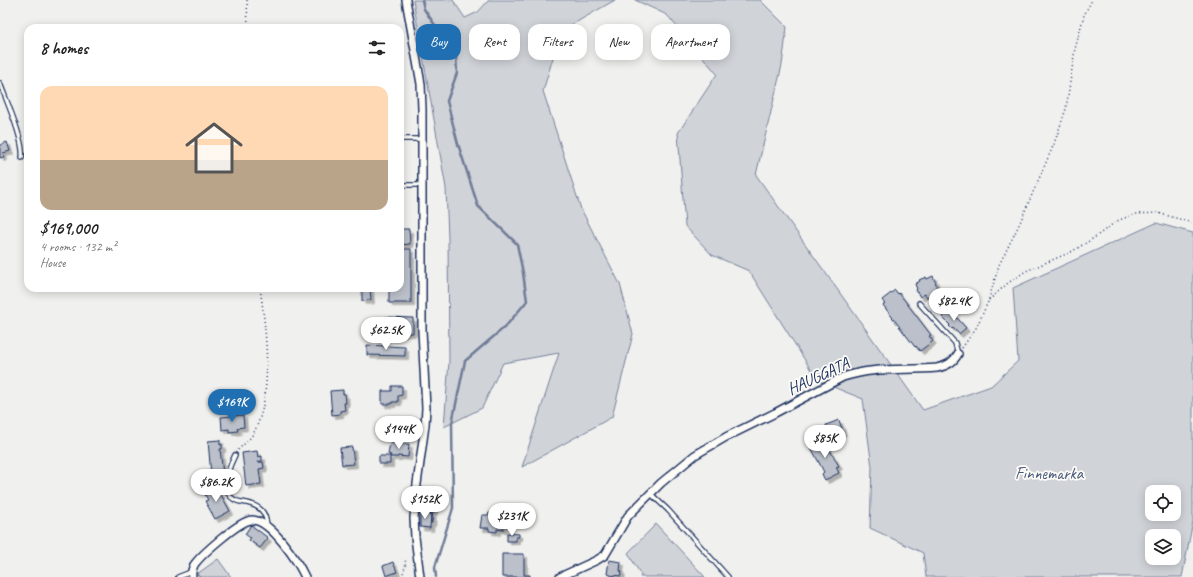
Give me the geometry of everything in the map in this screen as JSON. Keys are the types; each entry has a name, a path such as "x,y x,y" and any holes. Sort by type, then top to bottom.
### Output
{"street":[{"path":"406,0 421,84 423,139 422,330 425,420 414,518 414,537 420,577"},
{"name":"HAUGGATA","path":"560,577 604,555 628,516 680,466 710,446 843,377 877,369 914,370 937,368 952,362 958,354"},
{"path":"192,574 195,565 214,545 239,525 252,520 267,528 290,551 305,577"}],"lane":[{"path":"0,83 20,137 23,148 22,158"},
{"path":"404,139 423,139"},
{"path":"404,185 423,185"},
{"path":"919,303 955,343 958,354"},
{"path":"234,455 226,478 228,493 234,500 254,505 259,508 266,515 267,528"},
{"path":"651,494 668,510 728,577"},
{"path":"178,577 192,574"}],"path":[{"path":"246,0 248,24"},
{"path":"958,354 976,328 988,302 999,265 1018,227 1054,144 1066,109 1075,49 1084,15 1092,0"},
{"path":"988,302 1008,283 1026,271 1071,252 1094,238 1116,221 1135,214 1158,213 1193,223"},
{"path":"234,455 252,435 261,414 264,400 266,349 260,292"},
{"path":"402,577 406,563 405,560"}],"green space":[{"path":"413,0 453,0 465,18 478,12 489,0 615,0 573,24 528,24 528,60 552,60 543,91 581,209 620,284 633,334 612,417 522,467 559,353 503,363 482,408 444,427 449,361 446,188 424,60 461,60 461,24 417,24"},
{"name":"Finnemarka","path":"635,0 760,0 787,27 782,65 756,175 923,410 991,386 1018,361 1013,288 1156,223 1193,233 1193,521 1182,577 926,577 923,553 870,528 872,467 863,399 818,381 749,271 712,255 685,226 678,133 717,74 705,60 730,60 730,24 675,24 667,15"},
{"path":"656,524 705,577 640,577 641,575 628,553"},
{"path":"218,559 231,577 200,577 197,574"}],"building":[{"path":"7,142 10,151 3,153 4,157 0,158 0,145"},
{"path":"404,229 409,229 410,244 404,245"},
{"path":"404,249 411,249 411,303 389,303 389,292 404,292"},
{"path":"933,276 938,289 933,291 934,295 927,297 925,294 920,297 916,290 915,284 920,281 919,280 926,277 927,279"},
{"path":"895,290 898,294 899,293 931,335 929,336 933,341 920,351 916,346 915,347 883,305 885,304 882,300"},
{"path":"362,292 370,292 371,300 362,301"},
{"path":"950,310 966,328 959,334 949,326 950,325 942,317"},
{"path":"385,317 413,318 413,333 384,333"},
{"path":"367,345 405,347 405,356 367,355"},
{"path":"392,386 402,386 402,395 398,396 398,402 392,402 392,404 382,404 382,391 392,391"},
{"path":"343,390 346,403 344,403 345,410 340,411 340,414 332,415 330,391"},
{"path":"243,415 244,427 237,428 238,431 229,432 229,429 222,430 221,417"},
{"path":"839,420 843,432 835,435 836,437 831,439 826,425"},
{"path":"816,438 820,445 825,442 839,466 836,467 839,473 825,480 822,474 824,472 808,442"},
{"path":"220,440 220,445 222,444 222,449 220,449 223,474 211,475 208,441"},
{"path":"395,441 402,441 402,444 409,444 408,457 390,457 391,455 388,454 390,443 395,443"},
{"path":"352,447 354,464 342,465 340,448"},
{"path":"257,451 258,457 262,456 262,461 258,462 263,462 264,468 259,469 261,484 246,486 242,453"},
{"path":"379,456 390,456 390,464 379,464"},
{"path":"206,485 209,491 212,489 215,496 220,493 230,511 215,519 205,501 208,500 202,489"},
{"path":"422,489 435,489 432,523 431,513 421,513"},
{"path":"420,513 431,513 430,528 420,527"},
{"path":"489,513 495,514 495,516 504,517 503,530 497,529 497,532 489,531 489,528 480,528 482,515 488,515"},
{"path":"251,525 268,538 260,548 249,540 250,538 245,534"},
{"path":"507,533 519,534 519,537 516,537 516,541 507,541"},
{"path":"502,554 524,554 524,575 530,575 530,577 502,577"},
{"path":"609,560 621,562 621,576 607,574"},
{"path":"393,562 397,572 386,576 383,566"}],"waterway":[{"path":"422,0 424,9 456,56 457,73 447,101 458,144 478,206 517,244 527,301 506,326 465,361 452,423 453,508 435,567 436,577"}]}
